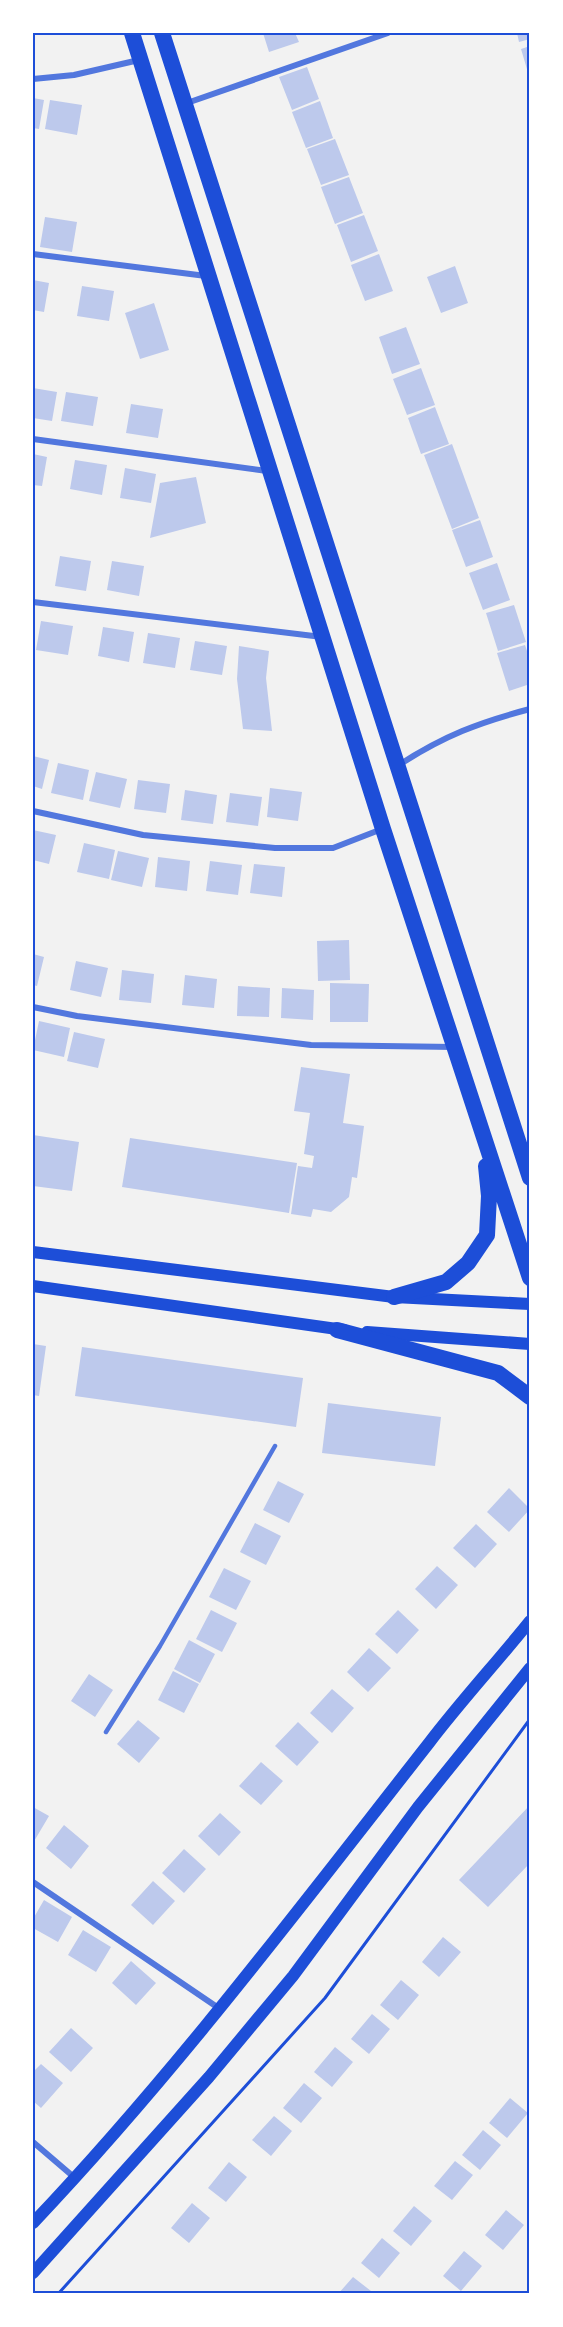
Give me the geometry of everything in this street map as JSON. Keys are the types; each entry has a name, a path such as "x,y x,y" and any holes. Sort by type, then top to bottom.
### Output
{"highway":[{"path":"132,33 383,829 530,1278"},
{"path":"162,33 530,1178"},
{"path":"513,1124 530,1150"},
{"path":"394,1297 446,1282 468,1263 487,1235 489,1196 482,1132"},
{"path":"337,1330 498,1373 530,1397"}],"main road":[{"path":"33,1252 394,1297 530,1304"},
{"path":"33,1286 337,1330 530,1344"},
{"path":"33,2223 75,2178 220,2009 431,1740 530,1620"},
{"path":"33,2273 209,2077 293,1976 418,1807 530,1668"}],"street":[{"path":"186,104 374,35 388,33"},
{"path":"33,79 74,75 140,60"},
{"path":"33,254 210,276"},
{"path":"33,439 271,472"},
{"path":"33,602 322,637"},
{"path":"399,766 436,741 490,720 530,709"},
{"path":"33,811 143,835 275,848 333,848 383,829"},
{"path":"33,1007 77,1016 311,1045 454,1047"},
{"path":"33,1882 220,2009"},
{"path":"33,2142 75,2178"}],"lane":[{"path":"106,1732 160,1646 275,1446"}],"path":[{"path":"58,2294 325,1998 530,1719"}],"building":[{"path":"263,33 295,33 299,42 269,52"},
{"path":"517,33 530,33 530,39 519,42"},
{"path":"530,46 530,76 529,76 521,49"},
{"path":"307,67 319,99 292,110 279,77"},
{"path":"33,98 44,100 39,129 33,128"},
{"path":"50,100 82,105 77,135 45,129"},
{"path":"320,101 333,138 306,148 292,112"},
{"path":"335,139 349,175 321,185 307,149"},
{"path":"349,177 363,213 335,224 321,187"},
{"path":"364,215 378,251 351,262 337,225"},
{"path":"45,217 77,222 72,252 40,247"},
{"path":"379,254 393,291 365,301 351,265"},
{"path":"455,266 468,303 441,313 427,277"},
{"path":"33,280 49,283 44,312 33,310"},
{"path":"82,286 114,291 109,321 77,316"},
{"path":"154,303 169,350 140,359 125,313"},
{"path":"406,327 420,364 392,374 379,337"},
{"path":"421,368 435,405 407,415 393,379"},
{"path":"33,388 57,392 52,421 33,418"},
{"path":"66,392 98,397 93,426 61,421"},
{"path":"131,404 163,409 158,438 126,433"},
{"path":"435,407 449,444 421,454 408,418"},
{"path":"452,444 479,518 452,529 424,455"},
{"path":"33,454 47,457 42,486 33,485"},
{"path":"75,460 107,465 102,495 70,489"},
{"path":"125,468 156,474 151,503 120,498"},
{"path":"196,477 206,523 150,538 160,483"},
{"path":"480,520 493,557 466,567 452,530"},
{"path":"60,556 91,561 86,591 55,586"},
{"path":"112,561 144,566 139,596 107,590"},
{"path":"497,563 510,600 483,610 469,573"},
{"path":"514,605 526,642 498,651 486,613"},
{"path":"41,621 73,626 68,655 36,650"},
{"path":"103,627 134,632 129,662 98,656"},
{"path":"148,633 180,638 175,668 143,663"},
{"path":"195,641 227,646 222,675 190,670"},
{"path":"525,645 530,660 530,684 509,691 497,653"},
{"path":"239,646 269,651 266,678 272,731 243,729 237,679"},
{"path":"33,756 49,760 42,789 33,786"},
{"path":"58,763 89,770 83,800 51,793"},
{"path":"96,772 127,779 120,808 89,801"},
{"path":"138,780 170,784 166,813 134,809"},
{"path":"270,788 302,792 298,821 267,817"},
{"path":"185,790 217,795 213,824 181,820"},
{"path":"230,793 262,797 258,826 226,822"},
{"path":"33,830 56,835 49,864 33,860"},
{"path":"84,843 115,850 109,879 77,872"},
{"path":"118,851 149,858 142,887 111,880"},
{"path":"158,857 190,861 187,891 155,887"},
{"path":"210,861 242,865 238,895 206,891"},
{"path":"254,864 285,867 282,897 250,893"},
{"path":"349,940 350,980 318,981 317,941"},
{"path":"33,954 44,957 37,986 33,985"},
{"path":"76,961 108,968 101,997 70,990"},
{"path":"122,970 154,974 151,1003 119,1000"},
{"path":"185,975 217,979 214,1008 182,1005"},
{"path":"330,983 369,984 368,1022 330,1022"},
{"path":"238,986 270,988 269,1017 237,1016"},
{"path":"282,988 314,990 313,1020 281,1018"},
{"path":"39,1021 70,1028 64,1057 33,1050"},
{"path":"74,1032 105,1039 98,1068 67,1061"},
{"path":"301,1067 350,1074 343,1123 364,1126 357,1178 352,1177 349,1197 331,1212 313,1209 311,1217 291,1214 298,1166 312,1168 314,1156 304,1154 310,1113 294,1111"},
{"path":"33,1135 79,1142 72,1191 33,1186"},
{"path":"130,1138 297,1163 289,1213 122,1187"},
{"path":"33,1344 46,1346 39,1396 33,1395"},
{"path":"82,1347 303,1378 296,1427 75,1396"},
{"path":"328,1403 441,1417 435,1466 322,1453"},
{"path":"278,1481 304,1494 289,1523 263,1510"},
{"path":"509,1488 530,1509 509,1532 487,1512"},
{"path":"255,1523 281,1536 266,1565 240,1552"},
{"path":"476,1524 497,1544 475,1568 453,1548"},
{"path":"437,1566 458,1585 436,1609 415,1589"},
{"path":"224,1568 251,1581 236,1610 209,1597"},
{"path":"211,1610 237,1623 222,1652 196,1639"},
{"path":"398,1610 419,1630 397,1654 375,1634"},
{"path":"189,1640 215,1654 200,1683 174,1669"},
{"path":"369,1648 391,1668 368,1692 347,1672"},
{"path":"173,1671 199,1684 184,1713 158,1700"},
{"path":"89,1674 113,1690 95,1717 71,1701"},
{"path":"332,1689 354,1708 332,1733 310,1713"},
{"path":"138,1720 160,1738 139,1763 117,1744"},
{"path":"298,1722 319,1742 297,1766 275,1746"},
{"path":"261,1762 283,1781 261,1805 239,1786"},
{"path":"530,1805 530,1863 488,1907 459,1880"},
{"path":"33,1807 49,1816 33,1843"},
{"path":"220,1813 241,1832 219,1856 198,1836"},
{"path":"64,1825 89,1846 71,1869 46,1848"},
{"path":"184,1849 206,1869 184,1893 162,1873"},
{"path":"153,1881 175,1901 153,1925 131,1905"},
{"path":"44,1900 72,1917 58,1942 33,1928 33,1919"},
{"path":"83,1930 111,1947 96,1972 68,1955"},
{"path":"443,1937 461,1952 439,1977 422,1962"},
{"path":"131,1961 156,1983 136,2005 112,1983"},
{"path":"401,1980 419,1995 398,2020 380,2005"},
{"path":"372,2014 390,2029 369,2054 351,2039"},
{"path":"71,2028 93,2048 71,2072 49,2052"},
{"path":"335,2047 353,2062 332,2087 314,2072"},
{"path":"41,2064 63,2083 41,2108 33,2101 33,2072"},
{"path":"304,2083 322,2098 301,2123 283,2108"},
{"path":"510,2098 528,2113 507,2138 489,2123"},
{"path":"274,2116 292,2131 271,2156 252,2140"},
{"path":"483,2130 501,2145 480,2170 462,2155"},
{"path":"455,2161 473,2175 452,2200 434,2186"},
{"path":"229,2162 247,2177 226,2202 208,2188"},
{"path":"192,2203 210,2218 189,2243 171,2228"},
{"path":"414,2206 432,2221 411,2246 393,2231"},
{"path":"506,2210 524,2225 503,2250 485,2235"},
{"path":"382,2238 400,2253 379,2278 361,2263"},
{"path":"464,2251 482,2266 461,2291 443,2276"},
{"path":"353,2277 371,2291 369,2294 338,2294"}]}
